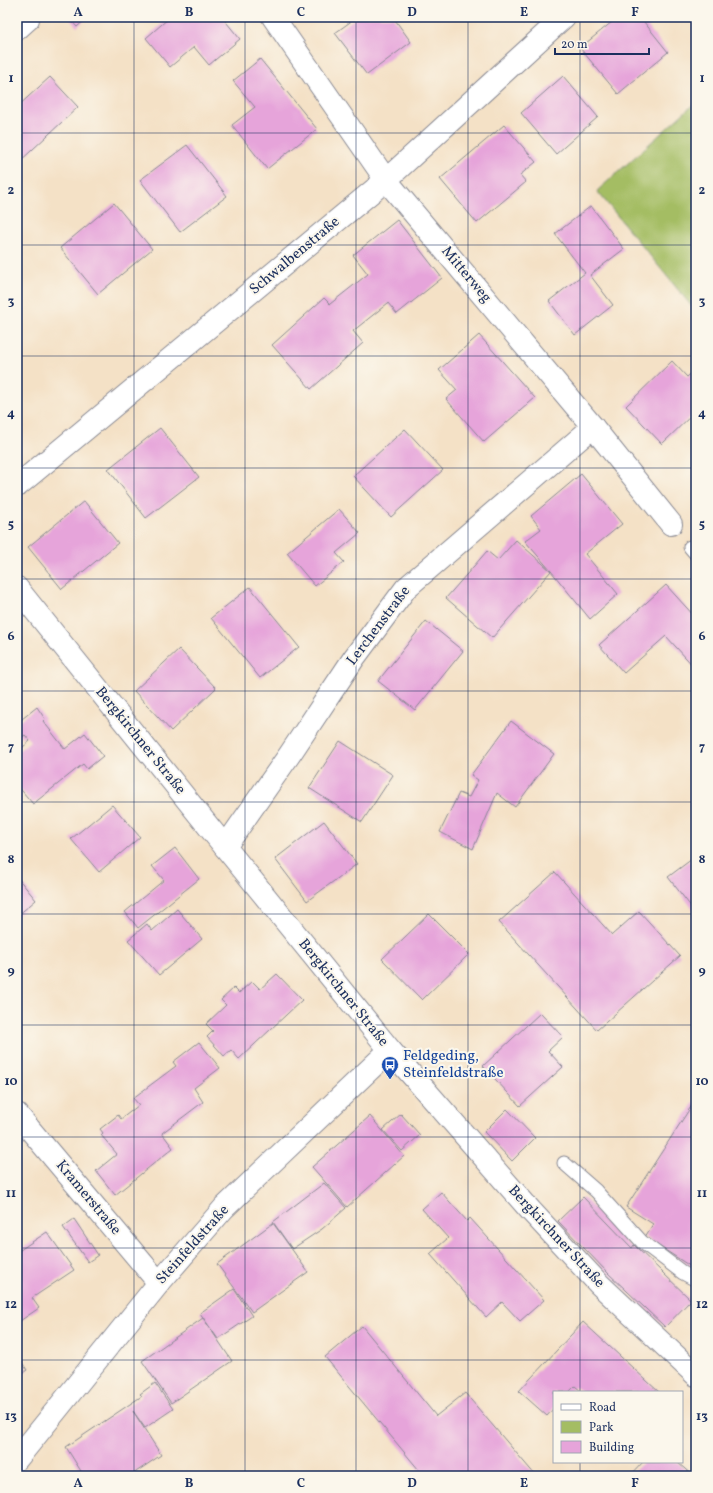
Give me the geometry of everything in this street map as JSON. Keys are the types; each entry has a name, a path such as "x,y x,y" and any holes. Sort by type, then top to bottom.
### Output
{"street":[{"name":"Mitterweg","path":"273,17 386,180 593,427 671,524"},
{"name":"Schwalbenstraße","path":"17,486 386,180 564,17"},
{"name":"Lerchenstraße","path":"225,847 290,754 354,658 406,588 593,427"},
{"name":"Bergkirchner Straße","path":"17,588 390,1050 531,1211 599,1284 696,1375"},
{"name":"Steinfeldstraße","path":"17,1459 159,1283 224,1208 390,1050"},
{"name":"Kramerstraße","path":"17,1114 159,1283"}],"lane":[{"path":"564,1163 596,1191 642,1242 683,1273 696,1280"}],"green space":[{"path":"696,102 696,305 693,308 597,191"}],"building":[{"path":"68,17 88,17 77,27"},
{"path":"168,17 222,17 240,39 209,65 194,47 170,67 146,38 169,18"},
{"path":"357,17 393,17 411,42 367,75 335,33"},
{"path":"618,17 640,17 668,52 618,94 580,48"},
{"path":"260,59 317,129 267,169 232,125 255,107 233,81"},
{"path":"563,76 598,117 556,154 521,113"},
{"path":"50,77 78,107 17,164 17,107"},
{"path":"504,125 536,162 520,175 526,182 477,223 440,179"},
{"path":"187,145 227,196 180,232 140,180"},
{"path":"114,203 152,249 98,294 60,248"},
{"path":"591,206 624,249 590,275 613,305 575,335 549,301 585,273 555,234"},
{"path":"397,220 442,278 397,314 388,303 353,331 363,343 311,389 272,345 324,298 330,304 368,274 353,255"},
{"path":"479,335 535,398 484,442 446,399 457,390 439,370"},
{"path":"672,361 687,377 696,369 696,411 662,444 626,406"},
{"path":"160,428 199,477 146,518 108,469"},
{"path":"405,429 443,470 391,517 353,476"},
{"path":"581,474 622,524 585,554 618,594 590,619 525,541 541,529 531,516"},
{"path":"84,501 118,543 62,589 28,547"},
{"path":"339,509 360,533 336,553 344,562 315,586 287,553"},
{"path":"516,540 551,571 492,638 446,598 487,551 498,560"},
{"path":"666,585 696,618 696,669 666,636 624,673 599,645"},
{"path":"250,587 299,647 260,678 211,618"},
{"path":"426,621 463,651 415,710 378,681"},
{"path":"179,649 216,688 171,731 134,691"},
{"path":"37,707 45,719 43,721 65,749 85,733 103,756 87,769 83,764 33,804 17,785 17,752 30,741 25,735 22,737 17,732 17,723"},
{"path":"511,721 554,754 515,807 497,793 473,849 440,832 459,793 469,797 478,780 471,775"},
{"path":"340,741 393,775 362,822 309,788"},
{"path":"112,805 140,837 99,872 71,839"},
{"path":"324,821 357,864 307,901 275,859"},
{"path":"175,848 199,879 138,928 125,912 164,880 152,866"},
{"path":"696,856 696,913 668,877"},
{"path":"555,872 612,935 639,911 680,956 597,1030 499,922"},
{"path":"17,877 36,900 17,916"},
{"path":"177,909 202,939 159,975 128,940 147,924 152,931"},
{"path":"429,914 469,954 422,1000 382,959"},
{"path":"277,974 302,1000 239,1059 231,1050 224,1056 207,1037 213,1031 206,1024 226,1005 221,1000 234,988 239,993 252,981 260,989"},
{"path":"540,1013 563,1037 548,1051 563,1067 520,1106 483,1066"},
{"path":"199,1042 220,1068 194,1088 203,1102 162,1133 173,1148 115,1195 96,1171 117,1154 101,1135 103,1133 100,1129 118,1115 121,1119 139,1105 133,1098 176,1066 173,1062"},
{"path":"696,1099 696,1270 645,1237 653,1224 626,1207"},
{"path":"507,1109 535,1138 512,1161 484,1132"},
{"path":"401,1114 420,1135 402,1151 383,1130"},
{"path":"370,1116 404,1156 347,1207 312,1167"},
{"path":"324,1183 346,1208 322,1229 292,1249 273,1222"},
{"path":"441,1192 467,1221 470,1218 544,1300 520,1321 502,1302 486,1317 430,1254 448,1238 422,1209"},
{"path":"583,1197 632,1248 634,1245 691,1300 665,1327 608,1273 558,1221"},
{"path":"74,1219 98,1255 88,1262 63,1227"},
{"path":"273,1223 308,1272 252,1312 217,1264"},
{"path":"47,1232 74,1270 32,1298 39,1308 17,1323 17,1252"},
{"path":"234,1289 252,1316 218,1339 200,1313"},
{"path":"203,1318 232,1361 171,1403 142,1361"},
{"path":"583,1322 658,1391 581,1391 575,1386 570,1391 553,1391 553,1409 547,1416 519,1391"},
{"path":"362,1326 436,1416 465,1393 536,1476 424,1476 325,1357"},
{"path":"17,1355 27,1370 17,1377"},
{"path":"155,1383 173,1409 145,1428 133,1411 161,1455 130,1476 84,1476 66,1447 142,1396 140,1394"},
{"path":"642,1463 678,1463 693,1476 630,1476"},
{"path":"80,1472 83,1476 74,1476"}],"place":[{"name":"Feldgeding, Steinfeldstraße","path":"390,1080"}]}
